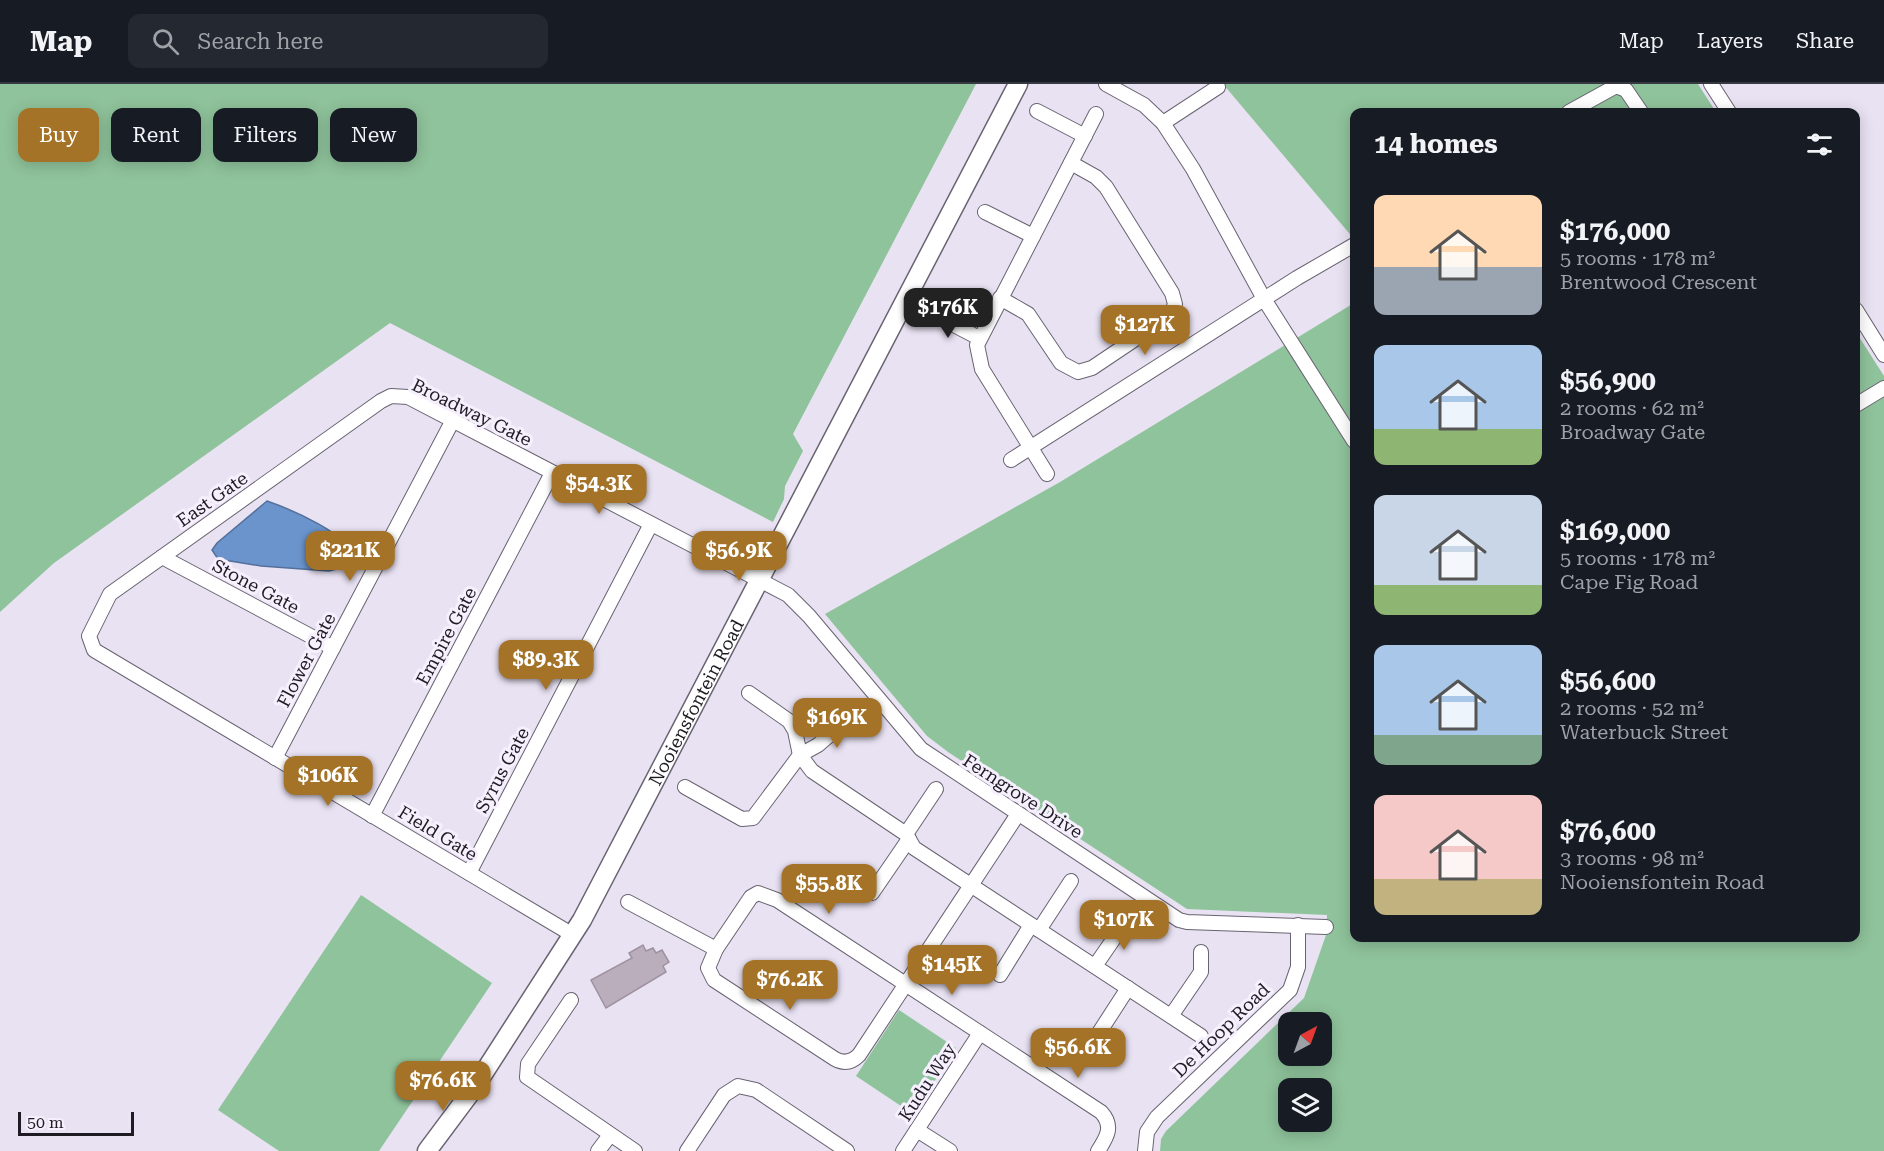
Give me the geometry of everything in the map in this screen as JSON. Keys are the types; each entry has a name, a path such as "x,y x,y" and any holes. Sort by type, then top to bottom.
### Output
{"street":[{"name":"Nooiensfontein Road","path":"427,1151 474,1088 573,935 1018,84"},
{"path":"1106,84 1144,105 1163,123 1193,169 1264,299 1350,435"},
{"path":"1711,84 1726,108"},
{"path":"1576,108 1617,86 1626,90 1638,108"},
{"path":"1163,123 1218,87"},
{"path":"1038,111 1085,136"},
{"path":"1047,474 1029,448 978,361 979,338 1096,114"},
{"path":"1000,298 1028,314 1061,363 1078,372 1088,370 1172,315 1175,304 1172,293 1106,187 1096,177 1071,163"},
{"path":"985,212 1033,236"},
{"path":"1011,460 1264,299 1350,247"},
{"path":"931,313 979,338"},
{"path":"1860,316 1884,354"},
{"path":"1860,403 1884,388"},
{"name":"Broadway Gate","path":"391,396 408,397 760,580"},
{"name":"East Gate","path":"98,653 91,647 89,636 111,594 391,396"},
{"name":"Flower Gate","path":"275,758 453,420"},
{"name":"Empire Gate","path":"372,816 552,473"},
{"name":"Syrus Gate","path":"469,873 651,524"},
{"name":"Stone Gate","path":"162,557 333,648"},
{"name":"Ferngrove Drive","path":"760,580 788,595 800,606 917,746 1184,921 1326,927"},
{"name":"Field Gate","path":"98,653 573,935"},
{"path":"748,693 789,721 795,731 800,754 812,771 908,836 914,848 1201,1036"},
{"path":"685,787 742,819 751,819 757,816 800,754 818,745 854,714"},
{"path":"872,892 936,789"},
{"path":"1018,814 906,985 859,1055 853,1060 839,1061 714,980 708,969 716,949 751,897 762,893 777,900 906,985 980,1034 1104,1115 1109,1131 1098,1151"},
{"path":"1000,975 1071,881"},
{"path":"628,902 716,949"},
{"path":"1095,966 1128,918"},
{"name":"De Hoop Road","path":"1145,1151 1148,1132 1157,1117 1290,990 1298,968 1298,925"},
{"path":"1171,1016 1201,972 1201,952"},
{"path":"1095,1039 1128,988"},
{"path":"571,1000 526,1071 530,1082 635,1151"},
{"name":"Kudu Way","path":"903,1151 980,1034"},
{"path":"687,1151 723,1095 738,1086 756,1090 847,1151"},
{"name":"Nooiensfontein Road","path":"440,1151 466,1107 474,1088"},
{"path":"917,1130 950,1151"},
{"path":"598,1151 610,1135"}],"green space":[{"path":"0,84 976,84 793,434 803,451 785,486 784,499 773,522 390,323 54,563 0,612"},
{"path":"1223,84 1698,84 1713,108 1350,108 1350,234"},
{"path":"1350,305 1350,942 1860,942 1860,338 1884,376 1884,1151 1160,1151 1161,1139 1166,1131 1278,1023 1278,1066 1332,1066 1332,1012 1289,1012 1304,998 1326,935 1327,915 1187,909 927,736 825,614 1060,482"},
{"path":"361,895 492,983 379,1151 279,1151 218,1110"},
{"path":"899,1010 956,1048 913,1114 856,1076"}],"water":[{"path":"267,501 304,516 343,541 356,559 352,565 329,571 261,566 218,559 212,550 217,543"}],"building":[{"path":"643,945 646,951 653,948 656,953 662,950 669,962 663,966 666,972 606,1008 591,980 632,958 629,953"}]}
